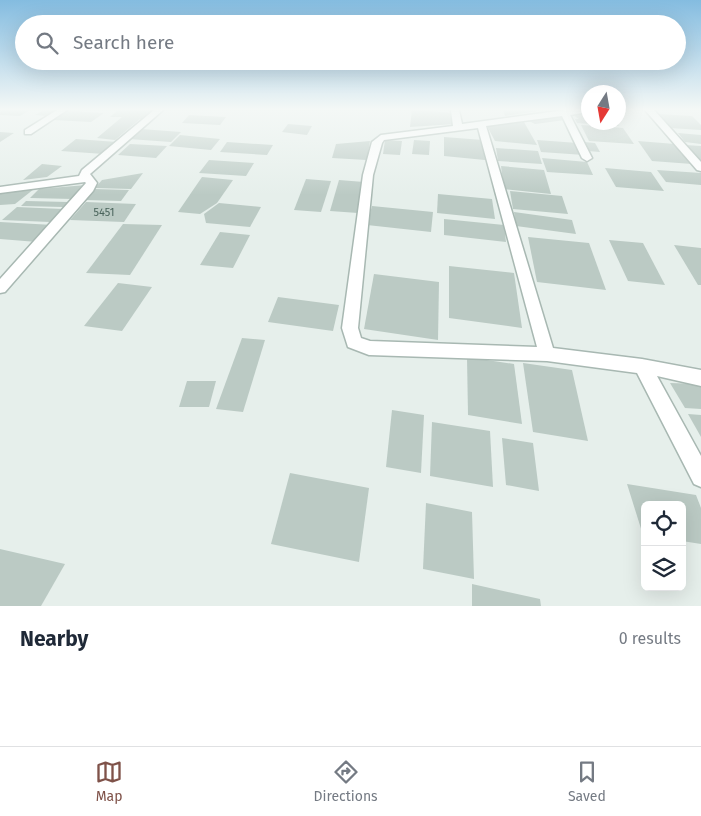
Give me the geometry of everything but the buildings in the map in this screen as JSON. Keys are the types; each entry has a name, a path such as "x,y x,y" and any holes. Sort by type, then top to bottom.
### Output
{"street":[{"path":"0,288 89,189 92,182 84,174 126,138"},
{"path":"381,138 377,142 368,176 350,328 354,342 369,348 547,354 642,366 701,378"},
{"path":"485,138 547,354"},
{"path":"577,138 587,158"},
{"path":"674,138 701,168"},
{"path":"0,190 88,178"},
{"path":"642,366 701,477"}]}
